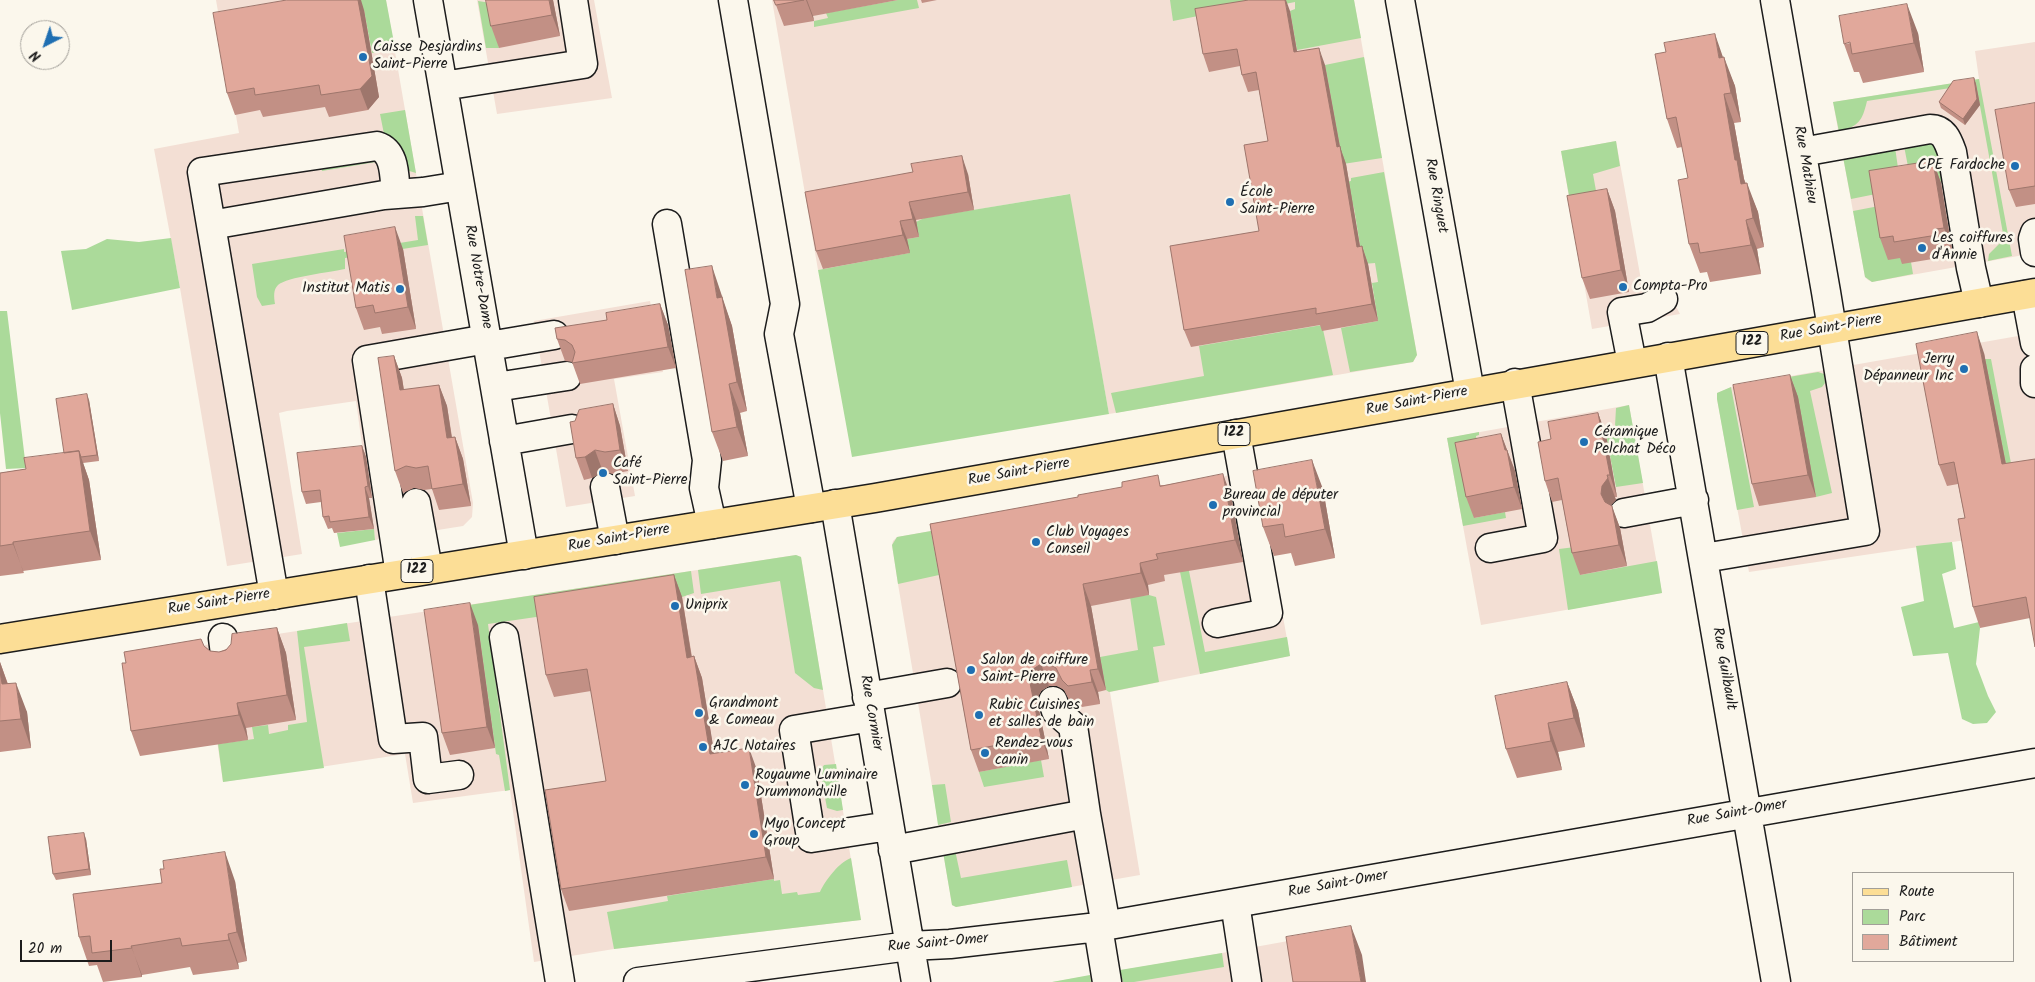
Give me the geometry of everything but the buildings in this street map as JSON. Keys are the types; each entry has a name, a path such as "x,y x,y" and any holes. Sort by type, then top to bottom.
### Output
{"main road":[{"name":"Rue Saint-Pierre","path":"0,639 823,506 1515,383 1832,330 2031,294"}],"street":[{"name":"Rue Notre-Dame","path":"428,0 524,555"},
{"path":"443,86 584,64 573,0"},
{"name":"Rue Cormier","path":"733,0 785,304 779,334 823,506 869,707 916,982"},
{"name":"Rue Ringuet","path":"1400,0 1470,392"},
{"name":"Rue Mathieu","path":"1704,558 1865,531 1775,0"},
{"path":"1802,152 1936,129 1947,124 1979,303"},
{"path":"274,595 202,172 377,146 383,148 391,157 396,194"},
{"path":"210,225 396,194 460,186"},
{"path":"667,224 707,460 704,488 712,524"},
{"path":"2035,233 2033,239 2035,252"},
{"path":"2031,294 2035,343"},
{"path":"1632,363 1622,312 1647,308 1663,300"},
{"path":"400,574 367,360 488,342 554,335"},
{"name":"Rue Guilbault","path":"1668,357 1776,982"},
{"path":"2035,371 2035,383"},
{"path":"496,387 567,376"},
{"path":"1490,548 1543,538 1515,383"},
{"path":"504,441 572,430"},
{"path":"1217,623 1268,613 1236,434"},
{"path":"605,487 615,540"},
{"path":"1624,513 1694,500"},
{"path":"416,503 428,570"},
{"path":"369,579 393,739 422,737 428,779 459,775"},
{"path":"504,637 560,982"},
{"path":"947,683 794,730 811,838 891,838 1086,814"},
{"path":"1053,701 1056,711 1073,726 1102,926 1107,982"},
{"name":"Rue Saint-Omer","path":"638,982 910,946 950,944 1102,926 2035,763"},
{"path":"1235,903 1247,982"}],"shaded area":[{"path":"216,0 386,0 473,503 472,517 463,526 375,540 356,401 287,411 279,413 302,554 227,566 180,288 154,149 239,133"},
{"path":"477,0 594,0 612,98 497,114"},
{"name":"École Saint-Pierre","path":"772,0 1354,0 1417,355 1413,362 1109,414 1069,194 974,210 919,237 910,253 818,270"},
{"path":"2035,42 2035,253 1872,282 1868,280 1865,277 1833,102 1979,79 1975,51"},
{"path":"1616,141 1643,291 1666,287 1680,314 1592,329 1561,151"},
{"path":"650,301 663,372 614,379 635,496 566,507 534,321"},
{"path":"2035,333 2035,628 2016,530 1966,540 1749,572 1717,393 1734,386"},
{"path":"1629,405 1662,593 1481,625 1447,438"},
{"path":"1257,470 1290,656 1110,692 1140,875 956,907 952,905 898,584 893,541 897,537"},
{"path":"796,555 801,557 861,920 614,949 534,962 510,790 413,803 405,754 223,782 206,665 205,645"},
{"path":"1288,941 1296,982 1052,982 1222,953"}],"green space":[{"path":"337,0 386,0 395,48 372,53 364,10"},
{"path":"898,0 917,0 919,8 814,27 814,21 828,18 826,13"},
{"path":"1170,0 1354,0 1361,38 1297,50 1290,11 1295,9 1295,2 1229,15 1228,10 1173,21"},
{"path":"478,1 491,3 499,48 486,48"},
{"path":"1364,57 1382,158 1343,164 1325,65"},
{"path":"1979,79 2012,256 1988,261 1989,254 2004,239 1976,84 1867,101 1859,122 1839,132 1833,102"},
{"path":"405,110 416,173 406,170 385,139 380,114"},
{"path":"1616,141 1620,166 1593,174 1600,213 1573,218 1561,151"},
{"path":"1927,141 1936,146 1944,182 1912,187 1904,146"},
{"path":"1895,147 1901,189 1851,199 1843,157"},
{"path":"375,157 376,162 322,171 321,165"},
{"path":"1384,172 1417,355 1413,362 1350,372 1341,328 1378,321 1372,283 1378,282 1375,263 1363,264 1354,208 1345,182 1351,181 1351,178"},
{"path":"1070,194 1109,414 852,457 818,270 909,253 907,239 919,237 916,222 924,218"},
{"path":"1879,206 1901,258 1911,262 1913,274 1872,282 1865,277 1853,211"},
{"path":"415,216 423,216 428,245 345,258 345,269 299,277 278,285 274,296 275,304 262,306 257,297 252,264 344,249 344,252 418,240"},
{"path":"171,238 180,288 72,310 61,251 86,249 107,239 139,242"},
{"path":"0,311 7,311 26,468 6,469 0,413"},
{"path":"1322,325 1333,375 1116,413 1111,393 1204,376 1199,346"},
{"path":"1985,359 1991,359 2014,479 2008,476"},
{"path":"1818,372 1824,374 1825,383 1822,387 1810,391 1832,493 1816,497 1797,397 1737,386"},
{"path":"1731,387 1754,507 1737,510 1717,399 1717,393"},
{"path":"1629,405 1643,483 1616,487 1606,435 1602,431 1610,433 1615,426 1616,408"},
{"path":"1479,432 1479,435 1476,436 1480,461 1474,518 1505,512 1506,518 1463,526 1447,438"},
{"path":"374,529 375,540 340,547 337,533"},
{"path":"931,531 939,575 898,584 892,545 897,537"},
{"path":"1174,541 1189,571 1205,652 1287,637 1290,656 1200,674"},
{"path":"1952,542 1956,569 1942,574 1954,628 1979,622 1976,664 1996,712 1987,723 1973,724 1962,719 1948,653 1913,656 1901,607 1924,601 1916,546"},
{"path":"1575,547 1580,575 1657,561 1662,593 1568,610 1559,549"},
{"path":"796,555 801,557 823,690 814,688 795,673 780,581 701,594 698,570"},
{"path":"691,571 694,593 682,597 542,619 536,617 488,624 510,790 505,791 499,755 496,754 478,625 430,611"},
{"path":"1149,595 1156,597 1165,645 1153,647 1159,682 1109,692 1106,690 1100,657 1138,650 1130,597"},
{"path":"347,623 350,641 304,647 324,768 223,782 218,744 254,739 252,727 268,725 269,734 288,730 288,725 307,722 297,631"},
{"path":"1041,760 1044,777 984,787 979,772"},
{"path":"836,764 843,810 837,811 827,808 820,771 824,765"},
{"path":"945,784 951,822 938,825 932,785"},
{"path":"955,850 961,878 1067,860 1072,887 956,907 952,905 943,852"},
{"path":"851,858 861,920 614,949 607,912 668,901 667,896 774,879 774,881 780,880 782,894 797,892 798,895 820,892 833,872 842,863"},
{"path":"1222,953 1224,967 1134,982 1123,982 1120,970"},
{"path":"1090,975 1091,982 1052,982"}],"place":[{"name":"Caisse Desjardins Saint-Pierre","path":"363,57"},
{"name":"CPE Fardoche","path":"2015,166"},
{"name":"École Saint-Pierre","path":"1230,202"},
{"name":"Les coiffures d'Annie","path":"1922,248"},
{"name":"Compta-Pro","path":"1623,287"},
{"name":"Institut Matis","path":"400,289"},
{"name":"Jerry Dépanneur Inc","path":"1964,369"},
{"name":"Céramique Pelchat Déco","path":"1584,442"},
{"name":"Café Saint-Pierre","path":"603,473"},
{"name":"Bureau de députer provincial","path":"1213,505"},
{"name":"Club Voyages Conseil","path":"1036,542"},
{"name":"Uniprix","path":"675,606"},
{"name":"Salon de coiffure Saint-Pierre","path":"971,670"},
{"name":"Grandmont & Comeau","path":"699,713"},
{"name":"Rubic Cuisines et salles de bain","path":"979,715"},
{"name":"AJC Notaires","path":"703,747"},
{"name":"Rendez-vous canin","path":"985,753"},
{"name":"Royaume Luminaire Drummondville","path":"745,785"},
{"name":"Myo Concept Group","path":"754,834"}]}
